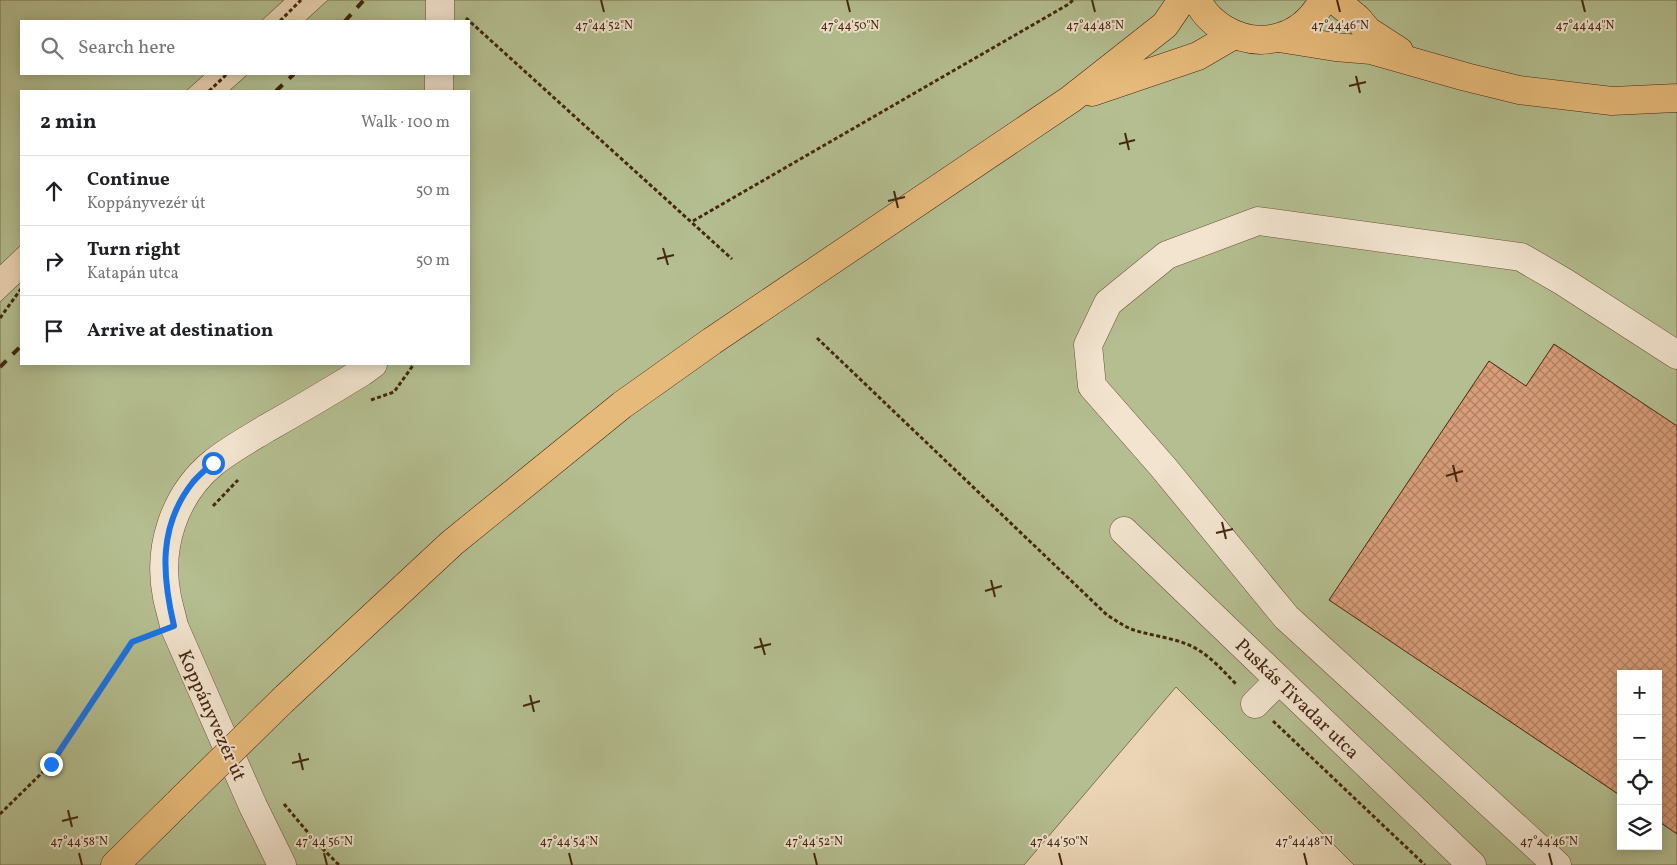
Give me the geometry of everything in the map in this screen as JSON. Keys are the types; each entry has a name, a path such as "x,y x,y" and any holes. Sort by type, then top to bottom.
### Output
{"main road":[{"path":"115,865 284,699 452,543 622,404 712,341 1071,99 1165,25 1182,0"},
{"path":"1198,0 1200,6 1215,23 1234,35 1256,40 1279,38 1335,47 1372,50 1466,78 1519,90 1612,101 1677,98"},
{"path":"1279,38 1299,28 1316,13 1322,0"},
{"path":"1335,0 1358,19 1368,31 1417,63"},
{"path":"1071,99 1198,56 1234,35"}],"street":[{"path":"439,75 439,90"},
{"path":"1557,865 1286,617 1163,467 1092,386 1088,345 1108,303 1168,255 1258,221 1521,257 1564,282 1677,355"},
{"name":"Koppányvezér út","path":"282,865 253,806 174,626 167,595 164,561 169,531 178,505 194,482 213,463 240,444 371,365"},
{"name":"Puskás Tivadar utca","path":"1124,531 1472,865"},
{"path":"1255,704 1279,680"}],"path":[{"path":"281,20 301,0"},
{"path":"693,221 1073,0"},
{"path":"470,32 693,221 732,259"},
{"path":"210,90 226,75"},
{"path":"0,318 20,290"},
{"path":"817,338 1107,615 1136,631 1182,642 1199,650 1214,661 1255,704 1425,865"},
{"path":"369,401 394,392 413,365"},
{"path":"211,508 238,480"},
{"path":"0,814 51,764 132,642 174,626"}],"green space":[{"path":"0,0 284,0 262,20 20,20 20,75 204,75 187,90 20,90 20,246 0,265"},
{"path":"328,0 1677,0 1677,865 1354,865 1176,687 1024,865 0,865 0,302 20,283 20,365 470,365 470,90 230,90 247,75 470,75 470,20 306,20"}],"building":[{"path":"1554,344 1677,426 1677,834 1662,824 1662,670 1617,670 1617,793 1329,600 1489,361 1526,386"}],"railway":[{"path":"346,20 364,0"},
{"path":"277,90 293,75"},
{"path":"0,367 20,347"}],"route":[{"path":"51,764 132,642 174,626 167,595 164,561 169,531 178,505 194,482 213,463"}]}
